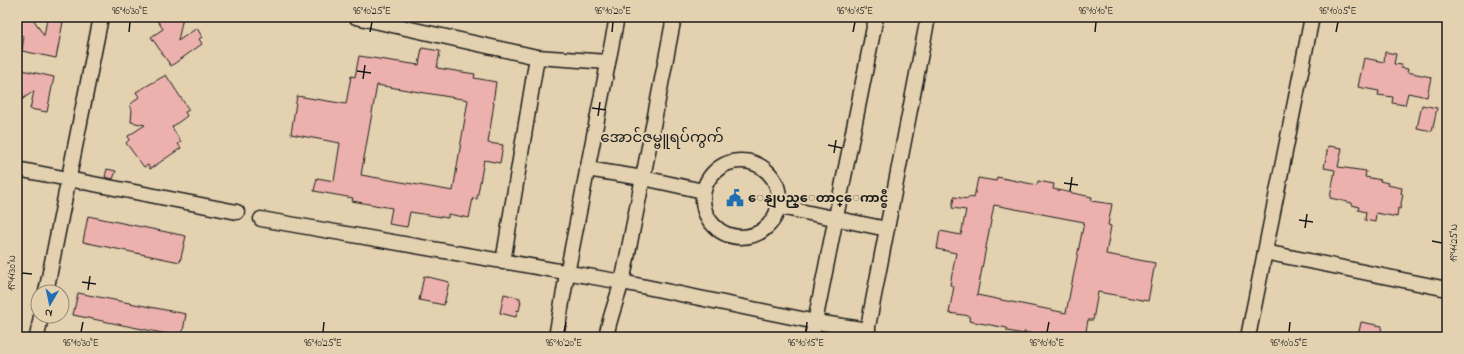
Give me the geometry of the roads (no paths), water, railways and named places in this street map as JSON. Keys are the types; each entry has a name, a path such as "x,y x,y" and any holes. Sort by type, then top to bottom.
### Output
{"street":[{"path":"48,284 101,17"},
{"path":"356,17 537,58 608,62"},
{"path":"556,337 617,17"},
{"path":"606,337 609,320 622,282 674,17"},
{"path":"812,337 876,17"},
{"path":"261,219 567,274 622,282 867,334 928,17"},
{"path":"1248,337 1312,17"},
{"path":"503,262 537,58"},
{"path":"745,161 758,164 767,170 775,180 780,193 780,207 775,218 767,228 755,235 742,238 727,235 715,228 707,217 703,205 703,191 709,177 719,167 731,162 745,161"},
{"path":"17,169 237,212"},
{"path":"587,169 643,178 703,191"},
{"path":"780,207 888,229"},
{"path":"1265,252 1447,289"},
{"path":"37,337 39,324"}],"place":[{"name":"ေနျပည္ေတာင္ေကာင္စီ","path":"735,198"}],"district":[{"name":"အောင်ဇမ္ဗူရပ်ကွက်","path":"662,138"}]}
